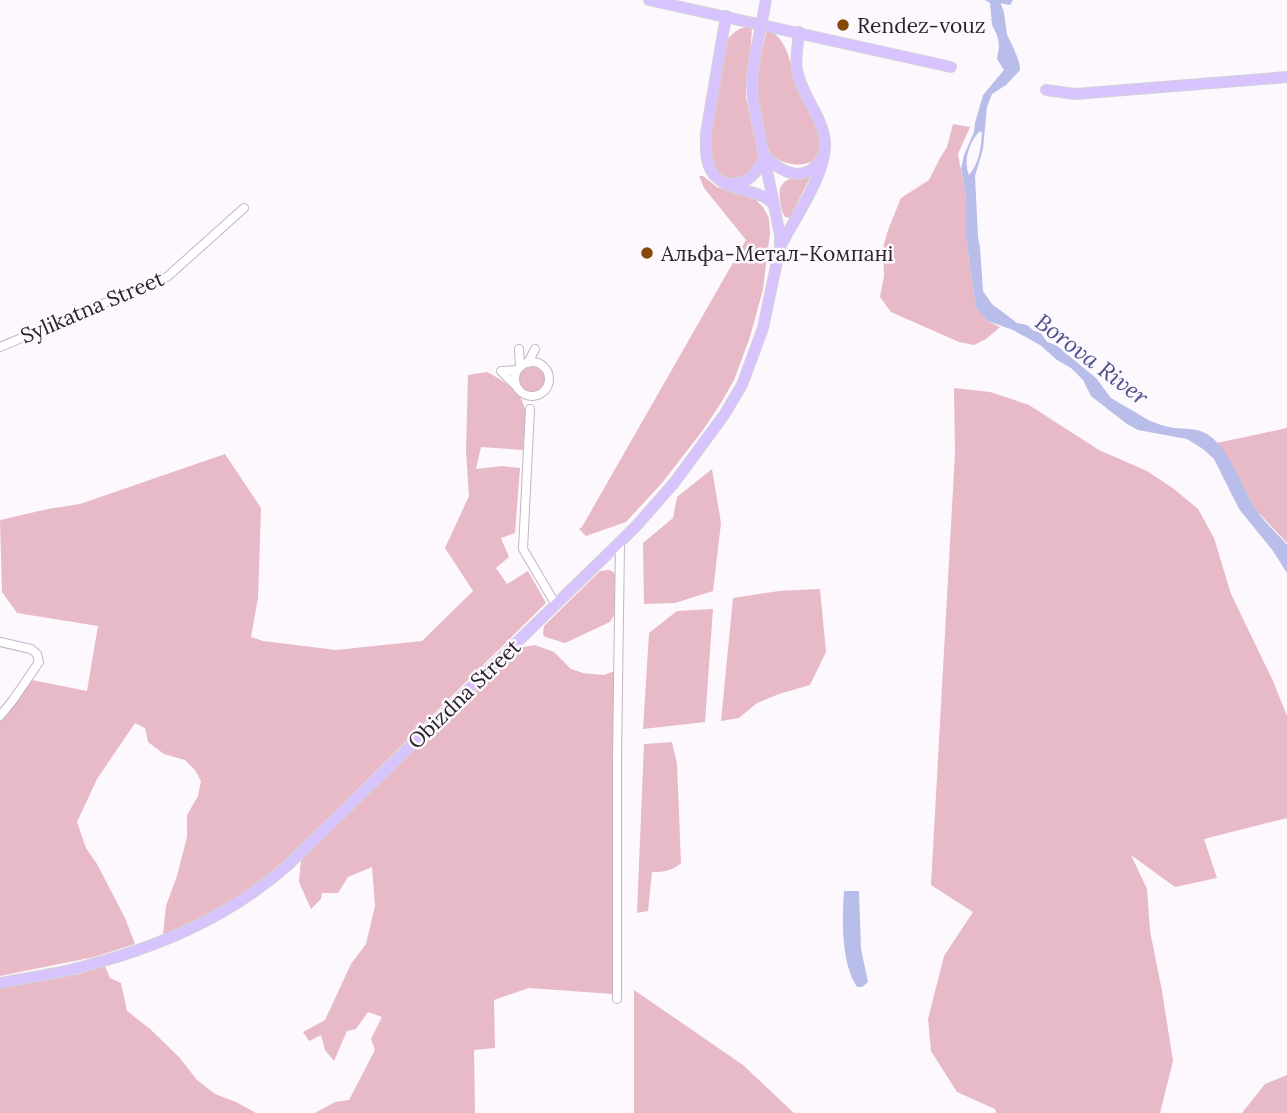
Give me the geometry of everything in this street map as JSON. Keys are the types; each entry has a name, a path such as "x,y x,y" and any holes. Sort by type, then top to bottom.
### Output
{"main road":[{"path":"649,0 951,67"},
{"path":"766,0 752,79 753,101 775,206 780,247"},
{"path":"726,16 706,133 705,153 709,169 725,183 758,193 775,206"},
{"path":"780,247 815,181 824,156 823,130 797,71 799,32"},
{"path":"1046,90 1075,94 1287,77"},
{"path":"725,183 747,181 757,172 765,156"},
{"path":"765,156 784,172 793,174 812,169 824,156"},
{"name":"Obizdna Street","path":"0,983 74,969 196,927 241,902 287,866 620,542 665,493 734,401 763,328 780,247"}],"street":[{"name":"Sylikatna Street","path":"0,347 167,277 244,208"},
{"path":"516,386 515,379 526,365"},
{"path":"530,409 547,388 550,378 547,369 526,365 501,372 524,394 530,409 523,549 556,605"},
{"path":"524,394 541,394"},
{"path":"617,999 620,542"},
{"path":"0,642 31,649 37,654 39,662 0,716"}],"shaded area":[{"path":"752,27 746,98 759,158 747,174 730,179 717,176 707,157 726,42 735,32"},
{"path":"767,29 783,44 819,132 821,149 818,156 805,164 780,161 773,156 760,124 756,84"},
{"path":"953,124 970,127 958,154 966,198 966,238 976,308 988,321 1000,327 974,345 959,342 891,312 880,297 884,276 883,248 901,198 929,180 947,147"},
{"path":"812,174 790,218 785,217 780,200 781,186 788,180"},
{"path":"699,176 717,187 756,200 769,218 770,233 763,289 750,337 734,380 721,403 662,483 626,522 586,536 579,529 746,240 704,188"},
{"path":"532,367 541,371 545,380 541,389 532,393 523,389 519,380 523,371"},
{"path":"487,372 516,392 523,403 525,414 523,450 481,447 476,469 502,466 520,468 515,533 501,538 509,557 496,568 507,584 528,571 546,603 296,850 260,882 222,908 163,935 166,906 187,837 187,815 198,796 201,781 185,760 164,754 148,742 145,728 135,723 97,779 77,822 86,848 125,918 135,944 94,957 0,976 0,718 6,716 32,680 87,691 98,626 17,613 2,592 0,520 80,504 225,454 261,508 258,598 251,637 263,641 336,650 422,641 473,591 445,548 469,496 466,451 468,375"},
{"path":"954,388 990,392 1029,405 1099,450 1147,471 1198,509 1214,538 1231,594 1287,716 1287,818 1204,839 1217,878 1175,887 1131,855 1147,889 1150,931 1173,1061 1160,1113 996,1113 995,1109 957,1092 931,1051 928,1019 944,956 973,912 931,885 955,453"},
{"path":"1287,428 1287,543 1255,509 1227,456 1217,443"},
{"path":"712,469 721,523 713,591 675,603 644,604 643,543 673,518 677,497"},
{"path":"608,570 616,576 615,611 610,622 565,643 545,637 544,626 600,571"},
{"path":"820,589 826,652 810,685 757,703 739,718 721,721 733,598 779,591"},
{"path":"713,609 705,722 643,729 649,633 677,611"},
{"path":"535,645 554,652 571,669 583,673 604,675 615,671 613,994 529,988 494,1000 495,1048 474,1050 475,1113 315,1113 335,1102 349,1100 375,1050 371,1039 382,1017 368,1012 356,1029 347,1031 334,1061 325,1050 321,1035 309,1041 303,1032 325,1020 351,964 366,944 375,906 372,867 348,877 338,893 322,893 321,899 311,909 299,882 301,860 436,726 523,647"},
{"path":"672,742 677,764 681,863 668,870 652,872 648,911 637,913 644,744"},
{"path":"105,966 110,978 121,983 127,1011 179,1057 197,1080 215,1094 256,1113 0,1113 0,988 79,974"},
{"path":"634,990 743,1065 794,1113 634,1113"},
{"path":"1287,1075 1287,1113 1242,1113 1265,1084"}],"water":[{"path":"985,0 1013,0 1010,5 999,3 995,13 1014,50 1020,70 1006,85 992,94 987,107 983,149 975,176 983,291 992,304 1017,323 1040,332 1047,342 1056,345 1096,378 1111,398 1150,421 1170,427 1198,430 1212,438 1227,455 1258,513 1287,545 1287,573 1239,509 1214,459 1203,449 1187,439 1138,430 1127,424 1091,396 1083,380 1071,368 1040,345 1013,330 988,321 976,308 966,238 966,198 961,169 983,95 1004,70 997,59 998,37 992,25 990,3","holes":["980,131 982,133 977,161 969,175 968,152 976,135"]},
{"path":"844,891 859,891 861,949 868,982 862,987 857,987 852,977 845,953"}],"waterway":[{"name":"Borova River","path":"994,0 1002,35"}],"place":[{"name":"Rendez-vouz","path":"843,25"},
{"name":"Альфа-Метал-Компані","path":"647,253"}]}
